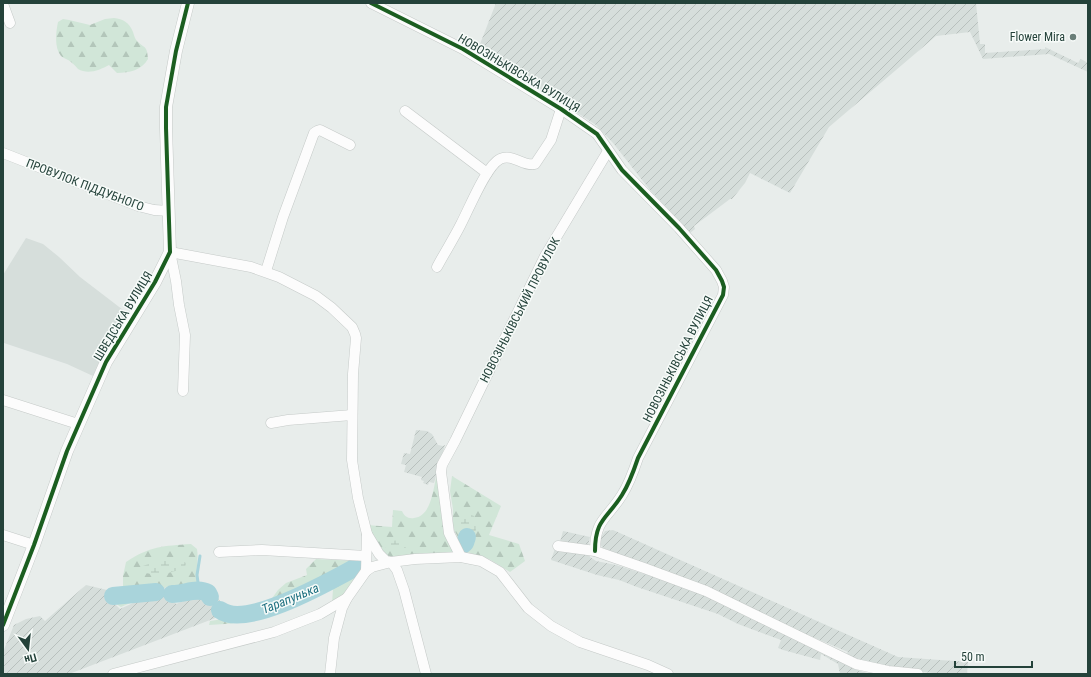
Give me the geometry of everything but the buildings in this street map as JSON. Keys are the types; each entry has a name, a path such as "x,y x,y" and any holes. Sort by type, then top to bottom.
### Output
{"street":[{"name":"ШВЕДСЬКА ВУЛИЦЯ","path":"183,390 185,335 170,252 166,107 176,51 188,3"},
{"name":"НОВОЗІНЬКІВСЬКА ВУЛИЦЯ","path":"371,3 463,49 597,134 622,170 679,228 716,270 722,281 724,287 723,295 638,458 628,485 622,496 599,524 596,532 594,551"},
{"path":"3,4 10,23"},
{"path":"437,267 461,226 487,174 495,162 505,157 516,159 530,165 535,164 551,140 561,110"},
{"path":"405,111 487,174"},
{"path":"266,271 283,217 314,134 316,131 320,130 350,145"},
{"name":"НОВОЗІНЬКІВСЬКИЙ ПРОВУЛОК","path":"461,558 449,533 441,472 442,465 545,256 608,151"},
{"name":"ПРОВУЛОК ПІДДУБНОГО","path":"3,153 138,206 154,210 169,211"},
{"name":"ШВЕДСЬКА ВУЛИЦЯ","path":"3,625 78,424 106,362 155,282 170,252"},
{"path":"170,252 250,267 279,276 316,296 332,308 352,327 356,334 352,415 352,467 367,534 366,572"},
{"path":"3,400 78,424"},
{"path":"271,423 288,420 352,415"},
{"path":"367,534 383,558 391,562 397,570 426,674"},
{"path":"3,535 34,545"},
{"path":"558,546 594,551 706,591 856,664 888,671 918,674"},
{"path":"219,552 262,550 366,556"},
{"path":"330,674 334,638 342,608 347,598 366,572 372,567 391,562 430,558 461,558 481,561 500,572 528,608 552,626 580,642 648,665 668,674"},
{"path":"113,674 274,632 320,614 347,598"}],"shaded area":[{"path":"496,3 976,3 980,44 985,44 985,53 1045,49 1045,47 1078,63 1081,59 1088,63 1088,72 1049,54 983,59 970,32 936,36 829,127 790,193 750,173 745,183 732,199 694,226 695,229 690,233 650,190 613,143 596,125 499,62 480,44"},
{"path":"26,238 43,244 80,277 127,313 93,376 67,364 3,342 3,275"},
{"path":"416,430 427,431 432,434 438,445 445,445 434,483 429,482 428,485 423,483 424,481 421,480 422,477 404,472 406,465 401,464 404,453 410,454"},
{"path":"613,530 898,657 968,662 967,674 943,674 893,669 867,661 865,662 858,660 847,654 848,652 603,548 598,542 605,531"},
{"path":"563,531 590,537 588,546 590,557 596,561 616,565 691,589 860,671 871,674 840,674 838,664 821,654 820,660 783,650 778,648 781,640 738,624 718,614 619,580 597,575 551,560 557,543 560,542"},
{"path":"86,585 107,590 111,600 120,609 168,587 176,604 205,592 208,599 217,595 223,608 218,610 218,617 69,674 3,674 3,652 14,625 26,619 40,616 45,621"}],"green space":[{"path":"114,18 128,23 136,40 146,49 148,59 142,66 135,70 122,73 117,73 109,65 98,70 86,72 78,69 70,61 61,56 56,44 58,22 63,19 90,25 105,19"},
{"path":"437,474 455,554 388,559 367,525 392,527 393,510 402,511 408,518 420,516 425,512 431,500"},
{"path":"452,476 501,506 489,535 519,544 525,561 510,572 489,559 466,552 453,528 453,509 450,491"},
{"path":"467,513 474,516 476,529 475,535 471,541 464,538 460,526 462,515"},
{"path":"406,540 411,547 387,550 384,543 387,541"},
{"path":"191,544 197,549 197,583 203,587 201,592 183,597 176,595 169,586 121,607 113,600 111,595 113,590 123,586 123,576 126,562 142,553 157,548 172,545"},
{"path":"316,559 359,561 358,574 354,583 339,599 332,604 333,589 309,595 252,619 236,623 209,625 210,621 223,619 230,612 261,606 270,601 278,590 286,583 307,575 306,569"},
{"path":"159,560 181,560 186,563 185,567 166,573 145,573 143,566"}],"waterway":[{"name":"Тарапунька","path":"460,547 465,543 467,537"},
{"path":"199,590 197,575 200,556"},
{"name":"Тарапунька","path":"220,610 232,614 249,614 268,609 329,582 358,566"},
{"name":"Тарапунька","path":"172,594 204,591 208,593 210,597"},
{"name":"Тарапунька","path":"113,596 156,592"}],"cycle path":[{"path":"3,625 34,545 67,451 106,362 155,282 170,252 166,107 176,51 188,3"},
{"path":"371,3 463,49 561,109 597,134 622,170 679,228 716,270 722,281 724,287 723,295 638,458 625,491 603,520 597,532 595,551"}],"place":[{"name":"Flower Mira","path":"1073,37"}]}
